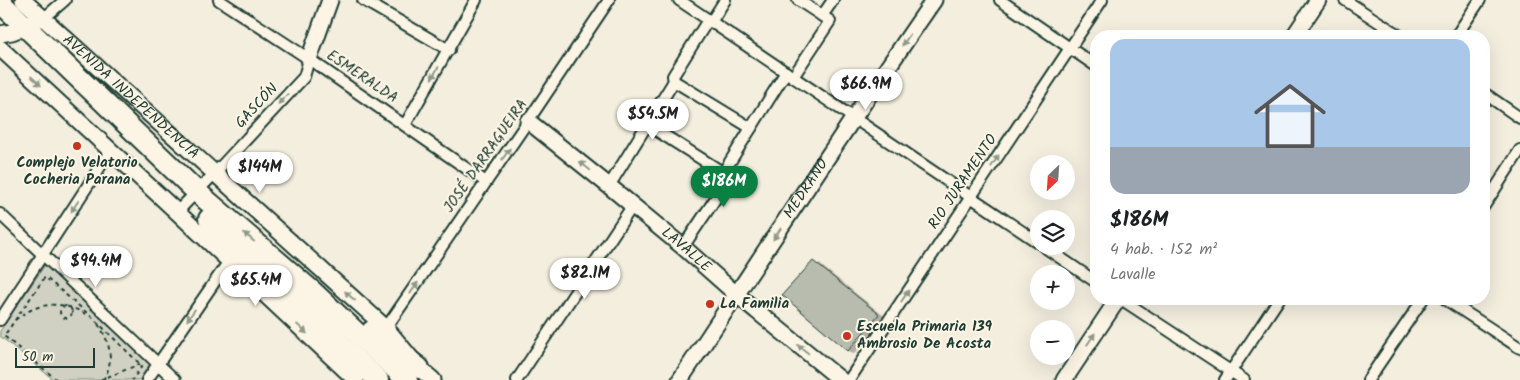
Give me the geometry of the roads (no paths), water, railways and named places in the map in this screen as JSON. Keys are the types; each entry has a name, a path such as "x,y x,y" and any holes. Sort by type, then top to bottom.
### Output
{"highway":[{"name":"AVENIDA INDEPENDENCIA","path":"0,2 13,30 188,201 378,380"},
{"name":"AVENIDA INDEPENDENCIA","path":"188,201 312,291 359,321 420,376"},
{"path":"312,318 357,380"}],"street":[{"name":"AVENIDA INDEPENDENCIA","path":"13,30 23,0"},
{"path":"13,30 64,0"},
{"name":"ESMERALDA","path":"219,0 486,182"},
{"path":"308,59 330,0"},
{"path":"363,0 449,50"},
{"path":"405,125 476,0"},
{"name":"JOSÉ DARRAGUEIRA","path":"386,328 609,0"},
{"path":"679,0 1030,237"},
{"path":"609,186 674,81 673,76 725,0"},
{"path":"723,173 751,128 830,21 798,0"},
{"path":"822,16 833,0"},
{"name":"MEDRANO","path":"680,380 819,172 853,117 934,0"},
{"path":"1000,0 1090,62"},
{"name":"RIO JURAMENTO","path":"849,380 1102,0"},
{"path":"1298,30 1318,0"},
{"path":"1345,0 1391,30"},
{"path":"1460,30 1480,0"},
{"name":"AVENIDA INDEPENDENCIA","path":"13,30 111,150 188,201 229,261 357,380"},
{"name":"AVENIDA INDEPENDENCIA","path":"13,30 215,173 386,328 420,376"},
{"name":"GASCÓN","path":"188,201 304,77 308,59"},
{"path":"674,81 751,128"},
{"path":"1490,97 1520,118"},
{"name":"LAVALLE","path":"528,121 633,205 736,294 841,380"},
{"path":"648,125 730,177 683,247"},
{"path":"0,320 111,150"},
{"path":"1490,197 1520,150"},
{"path":"517,380 633,205"},
{"path":"0,214 175,380"},
{"path":"1056,255 1090,278"},
{"path":"147,380 229,261"},
{"path":"1064,380 1115,305"},
{"path":"1128,305 1244,380"},
{"path":"1224,380 1276,305"},
{"path":"1368,380 1419,305"},
{"path":"1454,305 1520,348"}],"place":[{"name":"Complejo Velatorio Cocheria Parana","path":"77,146"},
{"name":"La Familia","path":"710,304"},
{"name":"Escuela Primaria 139 Ambrosio De Acosta","path":"847,336"}]}
